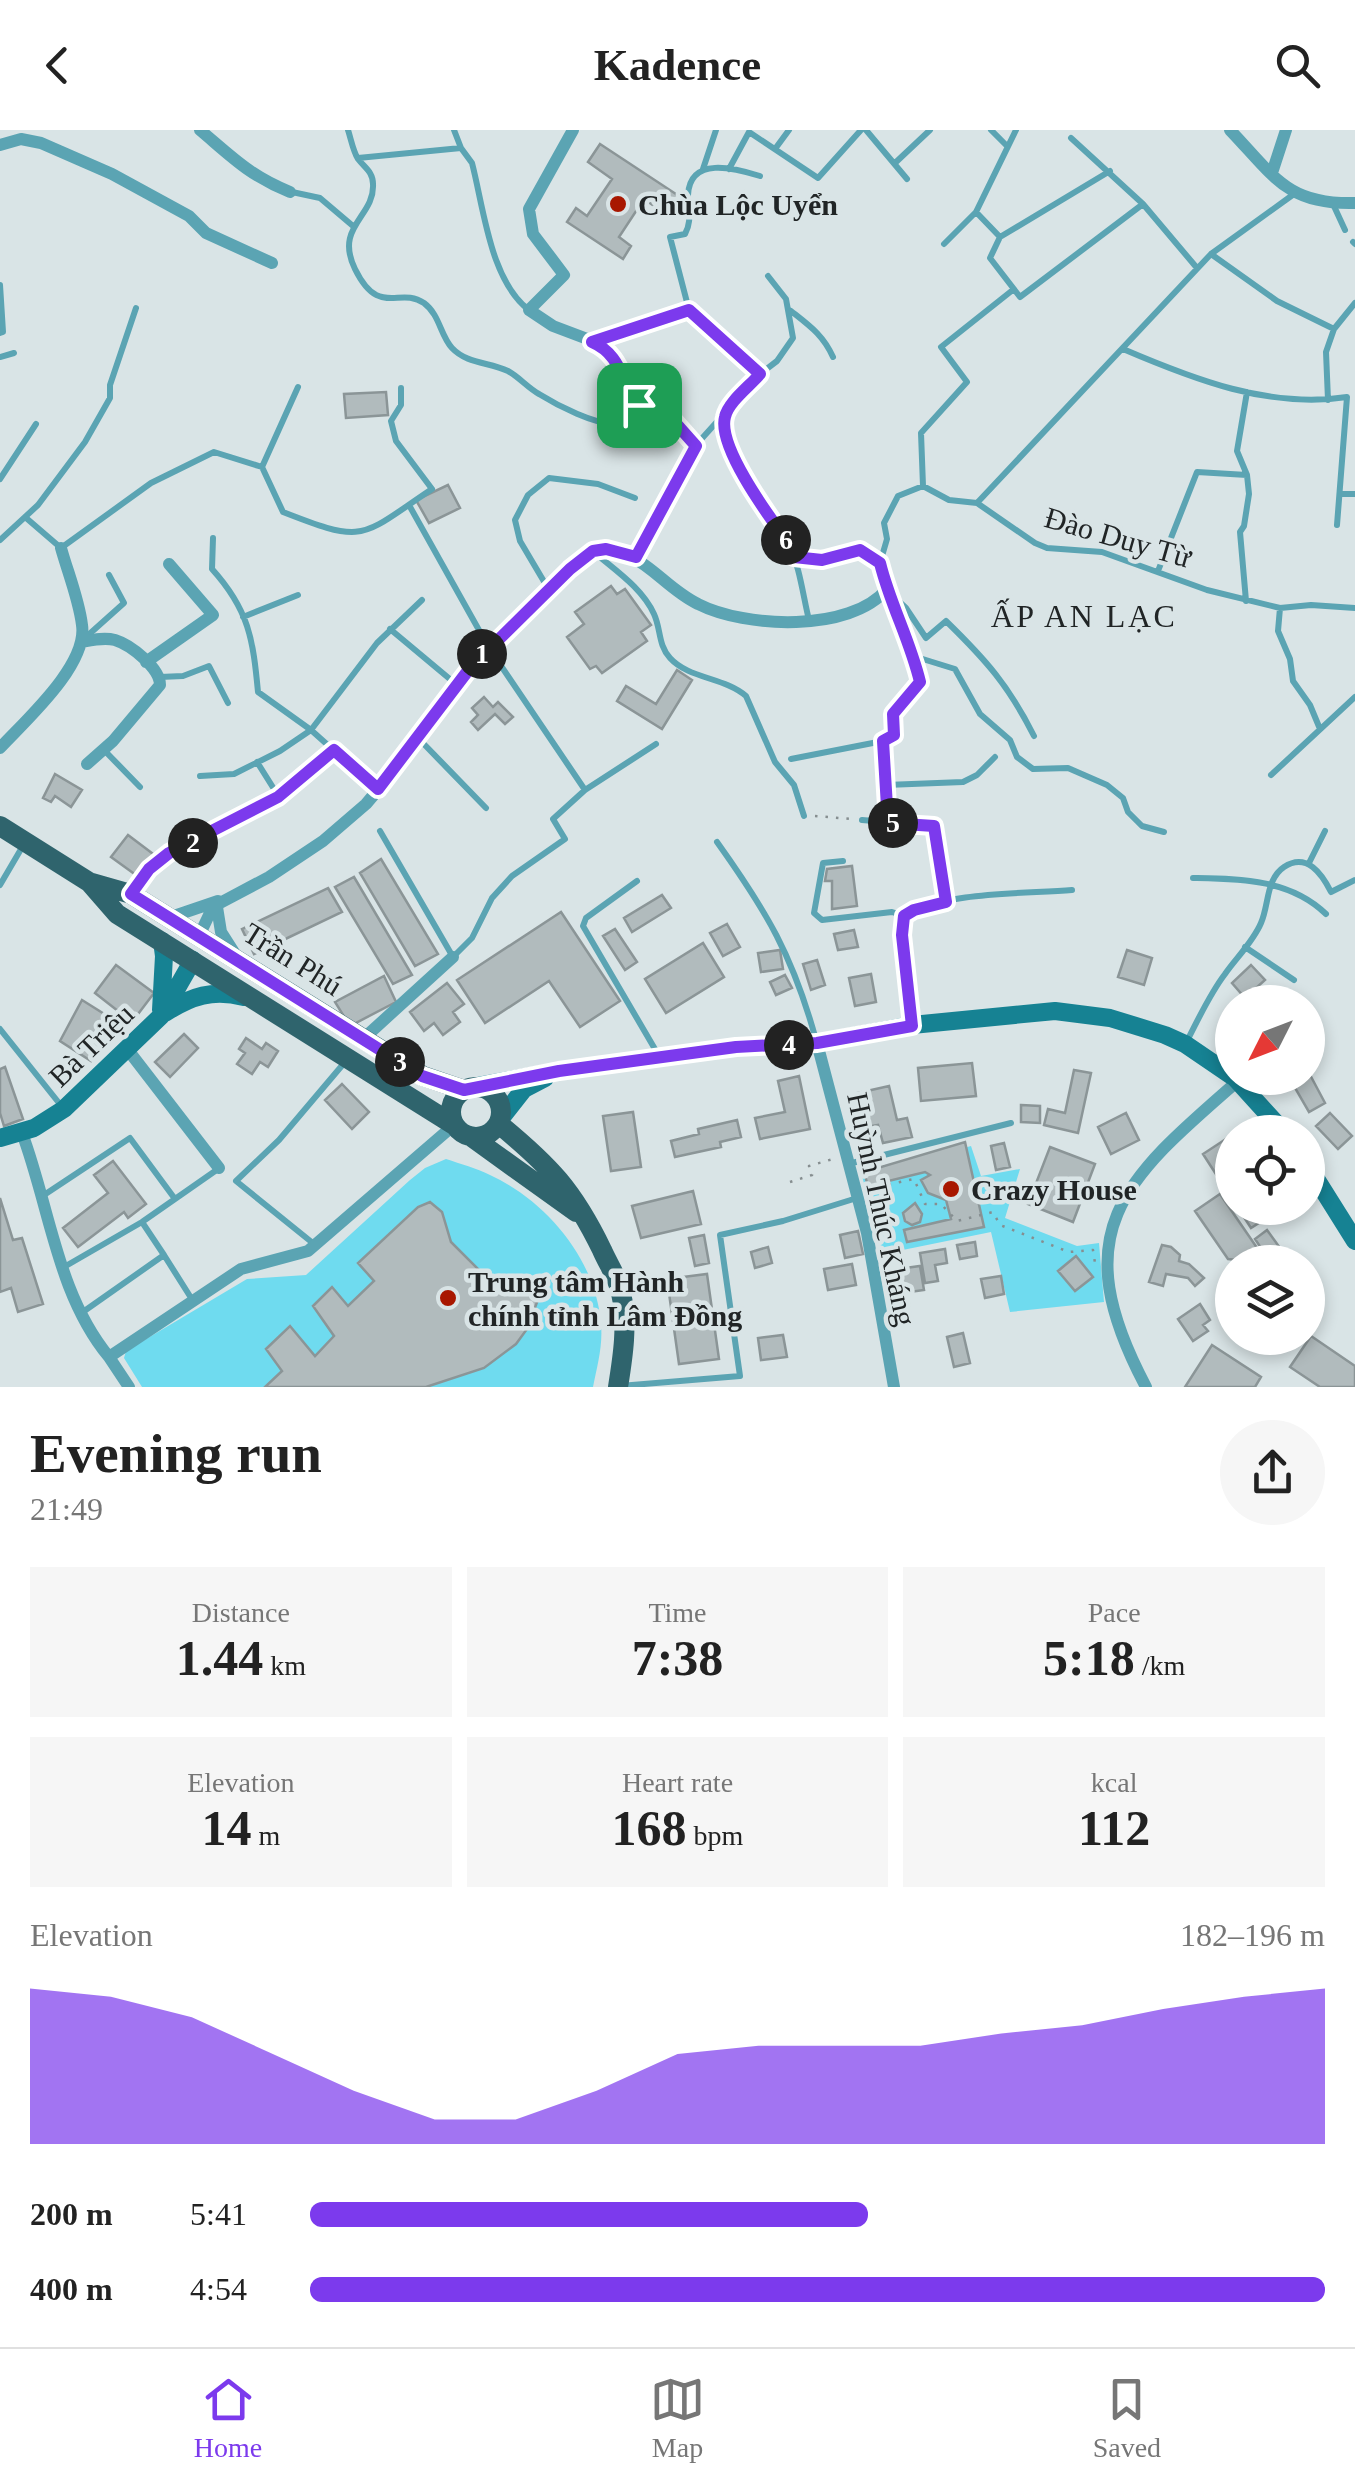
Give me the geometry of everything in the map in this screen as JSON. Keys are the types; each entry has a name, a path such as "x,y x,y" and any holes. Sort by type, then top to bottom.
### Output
{"main road":[{"name":"Trần Phú","path":"0,826 89,882 131,894 422,1076 468,1089"},
{"name":"Trần Phú","path":"89,882 117,914 454,1125"},
{"path":"192,960 199,936"},
{"path":"589,1223 533,1178 459,1131 451,1109 468,1089 494,1094 500,1120 563,1182 589,1223 620,1289 624,1339 619,1387"},
{"path":"473,1138 488,1135 500,1120"}],"street":[{"path":"200,130 248,172 290,192"},
{"path":"573,130 529,209 533,234 564,276 529,310 614,356 629,393 639,405"},
{"path":"1230,130 1294,194 1333,204 1355,203"},
{"path":"1272,173 1286,130"},
{"path":"0,145 21,140 41,143 112,174 189,216 206,233 272,263"},
{"path":"0,748 44,701 76,657 82,642 83,627 61,548"},
{"path":"168,918 230,897 324,841 378,789 488,648 593,551 606,549 636,557 674,589 707,609 748,619 809,620 866,607 887,590"},
{"path":"146,662 213,616 169,564"},
{"path":"82,642 116,640 160,678 160,685 87,764"},
{"path":"199,936 217,907 230,897"},
{"path":"217,907 221,932 248,966"},
{"path":"160,1016 162,940"},
{"path":"363,1039 453,957"},
{"name":"Bà Triệu","path":"0,1138 22,1133 64,1109 128,1050 160,1016 192,960"},
{"path":"160,1016 182,1002 211,993 264,1004"},
{"path":"468,1089 660,1057 736,1047 817,1043 912,1026 1056,1010 1110,1018 1185,1044 1215,1064"},
{"name":"Huỳnh Thúc Kháng","path":"817,1043 879,1291 894,1387"},
{"path":"128,1050 219,1168"},
{"path":"500,1120 524,1090 559,1071"},
{"path":"1146,1387 1126,1349 1109,1294 1108,1247 1126,1194 1218,1095"},
{"path":"1250,1095 1269,1115"},
{"path":"109,1357 246,1266 302,1254 316,1245 454,1125"},
{"path":"22,1133 79,1315 130,1387"},
{"path":"1325,1193 1355,1240"}],"lane":[{"path":"348,130 358,158 371,172 374,188 353,226 348,252 366,286 380,298 422,302 436,315 451,347 469,360 511,372 537,394 588,418 615,424 648,402 664,410 696,446"},
{"path":"454,130 460,148 472,163 500,275 513,296 529,310"},
{"path":"774,149 789,130"},
{"path":"729,169 749,132 818,178 863,130 908,179"},
{"path":"894,163 930,130"},
{"path":"991,130 1008,146"},
{"path":"944,244 976,212 1016,130"},
{"path":"703,169 712,132"},
{"path":"1071,138 1143,204 1197,268"},
{"path":"358,158 460,148"},
{"path":"760,176 729,169 703,169 692,177 688,192 692,222 686,234 670,236 689,310 760,374"},
{"path":"1110,171 1000,237 990,258 1020,297 1143,204"},
{"path":"290,192 320,198 353,226"},
{"path":"977,503 1197,268 1294,194"},
{"path":"1333,204 1345,230"},
{"path":"976,212 1000,237"},
{"path":"1212,254 1278,302 1334,330"},
{"path":"660,516 696,446 760,374 777,361 793,338 790,310 768,276"},
{"path":"0,285 0,333"},
{"path":"791,759 883,741 894,735 893,714 920,682 902,619 887,590 880,563 886,539 884,523 898,496 923,486 920,433 967,382 940,347 1014,289"},
{"path":"1328,400 1326,352 1334,330 1355,303"},
{"path":"0,540 38,505 110,398 110,385 136,308"},
{"path":"592,342 689,310"},
{"path":"790,310 808,321 825,340 833,357"},
{"path":"1123,350 1211,383 1247,392 1281,399 1351,397 1338,526"},
{"path":"0,356 14,353"},
{"path":"262,467 298,387"},
{"path":"26,517 61,548 151,484 214,452 262,467 283,512 334,532 352,535 376,528 432,489 396,442 391,421 401,406 401,388"},
{"path":"1246,601 1240,532 1249,494 1247,474 1238,451 1247,392"},
{"path":"725,414 724,432 738,466 789,544 809,620"},
{"path":"0,479 36,424"},
{"path":"1158,572 1197,472 1247,474"},
{"path":"549,591 520,541 515,520 528,496 549,478 598,484 635,498"},
{"name":"Đào Duy Từ","path":"923,486 949,500 977,503 1047,548 1102,552 1246,601 1280,608 1311,604 1355,608"},
{"path":"1340,494 1355,494"},
{"path":"409,505 488,648 585,790"},
{"path":"212,538 212,570 230,589 254,641 258,692 311,730 378,789"},
{"path":"794,557 822,560 860,550 880,563"},
{"path":"593,551 646,601 655,617 660,644 671,660 691,672 738,688 746,696 775,762 794,785 804,816"},
{"path":"82,642 124,603 109,574"},
{"path":"887,590 906,608 926,638 946,620 1014,694 1034,736"},
{"path":"243,616 298,595"},
{"path":"200,776 234,774 311,730 390,629 422,600"},
{"path":"1280,608 1278,631 1290,658 1293,682 1310,705 1320,728"},
{"path":"390,629 457,685"},
{"path":"914,656 955,669 980,714 1010,740 1017,758 1033,769 1068,768 1108,784 1142,826 1164,832"},
{"path":"160,678 182,676 209,666 228,703"},
{"path":"1271,775 1355,696"},
{"path":"418,738 486,808"},
{"path":"883,741 888,823"},
{"path":"380,831 453,957 472,938 492,898 512,876 565,839 553,819 585,790 656,744"},
{"path":"103,750 140,787"},
{"path":"131,894 149,869 169,853 278,797 334,750"},
{"path":"886,785 963,782 977,776 995,757"},
{"path":"257,762 278,797"},
{"path":"862,820 934,826 946,902"},
{"path":"1308,863 1325,831"},
{"path":"0,885 24,842"},
{"path":"716,842 784,945 817,1043"},
{"path":"843,861 823,863 814,913 822,920 892,912 904,916 946,902 1072,890"},
{"path":"1185,1044 1214,990 1261,924 1270,884 1281,868 1308,863 1318,870 1331,892 1355,880"},
{"path":"1193,878 1270,884 1311,899 1326,914"},
{"path":"637,881 586,918 584,926 660,1057"},
{"path":"904,916 902,935 912,1026"},
{"path":"1246,948 1294,980"},
{"path":"0,1029 64,1109"},
{"path":"316,1245 236,1180 279,1140 349,1057"},
{"path":"847,1160 1010,1122"},
{"path":"43,1196 130,1138 175,1199"},
{"path":"64,1268 142,1222 219,1168"},
{"path":"619,1387 740,1376 720,1235 783,1221 856,1195"},
{"path":"142,1222 193,1301"},
{"path":"79,1315 164,1254"}],"path":[{"path":"636,557 660,516"},
{"path":"804,816 862,820"},
{"path":"790,1182 812,1176 809,1166 847,1160"},
{"path":"856,1195 914,1178 925,1204 941,1204 957,1221 994,1212 1000,1225 1034,1239 1069,1252 1093,1250 1095,1265"}],"shaded area":[{"path":"971,1146 981,1176 1020,1169 1005,1218 1077,1246 1099,1243 1104,1302 1010,1312 991,1232 883,1254 862,1176"},
{"path":"446,1159 490,1175 531,1200 579,1256 590,1278 601,1325 593,1387 142,1387 124,1358 126,1351 247,1279 306,1275 410,1180"}],"building":[{"name":"Chùa Lộc Uyển","path":"600,144 679,196 667,215 644,199 619,237 631,246 623,259 567,222 576,208 587,216 612,179 588,162"},
{"path":"386,392 388,415 346,418 344,394"},
{"path":"448,485 460,508 429,523 416,500"},
{"path":"611,586 617,594 625,589 651,625 641,632 647,641 602,673 596,666 590,669 567,637 584,624 575,612"},
{"path":"677,670 692,680 662,729 617,701 626,686 656,704"},
{"path":"484,697 493,707 498,702 513,717 505,724 495,714 478,730 471,722 478,715 472,708"},
{"path":"55,774 82,790 71,807 55,796 51,802 43,798"},
{"path":"128,835 165,863 147,883 111,857"},
{"path":"381,859 438,954 415,966 360,873"},
{"path":"852,866 857,906 832,909 832,881 825,881 827,869"},
{"path":"354,877 412,975 393,984 335,887"},
{"path":"328,888 342,912 254,954 242,929"},
{"path":"662,895 671,908 632,932 624,918"},
{"path":"561,912 620,1001 580,1027 549,981 485,1023 457,980"},
{"path":"727,924 740,947 723,956 710,933"},
{"path":"615,929 637,962 625,970 603,936"},
{"path":"854,930 858,947 838,950 834,934"},
{"path":"703,943 724,977 666,1013 645,979"},
{"path":"780,950 783,969 761,972 758,953"},
{"path":"1127,950 1152,958 1144,985 1118,977"},
{"path":"817,960 825,985 811,990 803,964"},
{"path":"116,965 154,993 132,1022 95,993"},
{"path":"1251,965 1265,980 1259,985 1232,983"},
{"path":"871,974 876,1002 855,1006 849,978"},
{"path":"785,975 792,988 776,995 770,982"},
{"path":"384,976 396,1002 350,1026 335,1002"},
{"path":"447,983 464,1004 453,1012 460,1022 443,1035 434,1023 424,1031 410,1012"},
{"path":"82,1000 117,1022 91,1061 60,1041"},
{"path":"184,1034 198,1048 170,1077 155,1062"},
{"path":"246,1038 262,1049 266,1043 278,1051 268,1067 260,1062 252,1074 237,1064 245,1053 239,1049"},
{"path":"972,1063 976,1096 921,1101 918,1068"},
{"path":"5,1067 23,1119 4,1126 0,1113 0,1069"},
{"path":"1074,1070 1091,1073 1078,1133 1044,1125 1048,1109 1065,1113"},
{"path":"799,1076 810,1129 760,1139 755,1118 785,1112 778,1081"},
{"path":"342,1084 369,1112 352,1129 325,1100"},
{"path":"889,1086 897,1120 907,1118 912,1137 883,1143 878,1125 866,1127 858,1093"},
{"path":"1299,1095 1321,1095 1325,1103 1309,1112"},
{"path":"1021,1105 1040,1106 1040,1123 1021,1122"},
{"path":"633,1112 641,1167 611,1171 603,1116"},
{"path":"1126,1113 1139,1140 1111,1154 1098,1127"},
{"path":"1330,1113 1352,1136 1338,1149 1325,1135 1325,1118"},
{"path":"737,1120 741,1137 720,1142 721,1147 675,1157 671,1141 699,1134 698,1129"},
{"name":"Crazy House","path":"965,1142 984,1227 907,1242 904,1230 951,1219 946,1200 928,1193 921,1180 930,1175 925,1172 868,1186 864,1172"},
{"name":"Crazy House","path":"965,1142 984,1227 907,1242 904,1230 951,1219 946,1200 928,1193 921,1180 930,1175 925,1172 868,1186 864,1172"},
{"path":"1004,1143 1010,1167 996,1170 991,1146"},
{"path":"1215,1146 1215,1173 1203,1154"},
{"path":"1050,1147 1095,1164 1073,1222 1028,1204"},
{"path":"113,1161 146,1204 128,1218 124,1212 78,1247 63,1228 108,1193 94,1175"},
{"path":"693,1191 701,1224 641,1238 632,1206"},
{"path":"1215,1197 1215,1225 1241,1225 1255,1245 1218,1245 1195,1211"},
{"path":"0,1198 13,1240 22,1238 43,1304 18,1312 11,1288 0,1292"},
{"name":"Trung tâm Hành chính tỉnh Lâm Đồng","path":"430,1202 442,1212 451,1242 488,1279 542,1289 527,1329 516,1344 484,1368 426,1387 265,1387 282,1371 266,1349 290,1326 315,1356 334,1336 313,1306 332,1287 348,1306 374,1281 358,1263 418,1207"},
{"path":"915,1203 922,1214 920,1222 912,1225 905,1221 903,1213"},
{"path":"1267,1230 1278,1245 1259,1245 1255,1239"},
{"path":"858,1231 863,1254 845,1258 840,1235"},
{"path":"704,1235 709,1263 695,1266 689,1238"},
{"path":"975,1242 977,1256 960,1259 957,1245"},
{"path":"1162,1245 1171,1247 1180,1255 1179,1261 1189,1264 1204,1278 1195,1286 1188,1278 1166,1274 1163,1286 1149,1282"},
{"path":"768,1247 772,1263 755,1268 751,1252"},
{"path":"945,1249 947,1263 935,1265 938,1281 925,1283 920,1253"},
{"path":"1076,1256 1093,1277 1075,1291 1058,1271"},
{"path":"852,1264 856,1285 828,1290 824,1269"},
{"path":"920,1266 924,1290 895,1294 891,1270"},
{"path":"707,1274 719,1359 679,1364 667,1279"},
{"path":"1001,1276 1004,1294 985,1298 981,1279"},
{"path":"1200,1304 1210,1320 1203,1325 1208,1331 1193,1341 1178,1319"},
{"path":"963,1333 970,1363 954,1367 947,1337"},
{"path":"783,1335 787,1357 761,1360 758,1338"},
{"path":"1212,1345 1215,1355 1227,1355 1261,1377 1255,1387 1185,1387"},
{"path":"1325,1346 1355,1366 1355,1387 1320,1387 1290,1367 1298,1355 1325,1355"}],"place":[{"name":"Chùa Lộc Uyển","path":"618,204"},
{"name":"Crazy House","path":"951,1189"},
{"name":"Trung tâm Hành chính tỉnh Lâm Đồng","path":"448,1298"}],"district":[{"name":"ẤP AN LẠC","path":"1084,616"}],"route":[{"path":"689,310 760,374 725,414 724,432 738,466 794,557 822,560 860,550 880,563 887,590 902,619 920,682 893,714 894,735 883,741 888,823 934,826 946,902 904,916 902,935 912,1026 817,1043 736,1047 559,1071 464,1090 442,1084 422,1076 131,894 149,869 169,853 278,797 334,750 378,789 470,668 584,556 606,549 636,557 696,446 664,410 648,402 639,405 629,393 614,356 592,342 689,310"}]}
